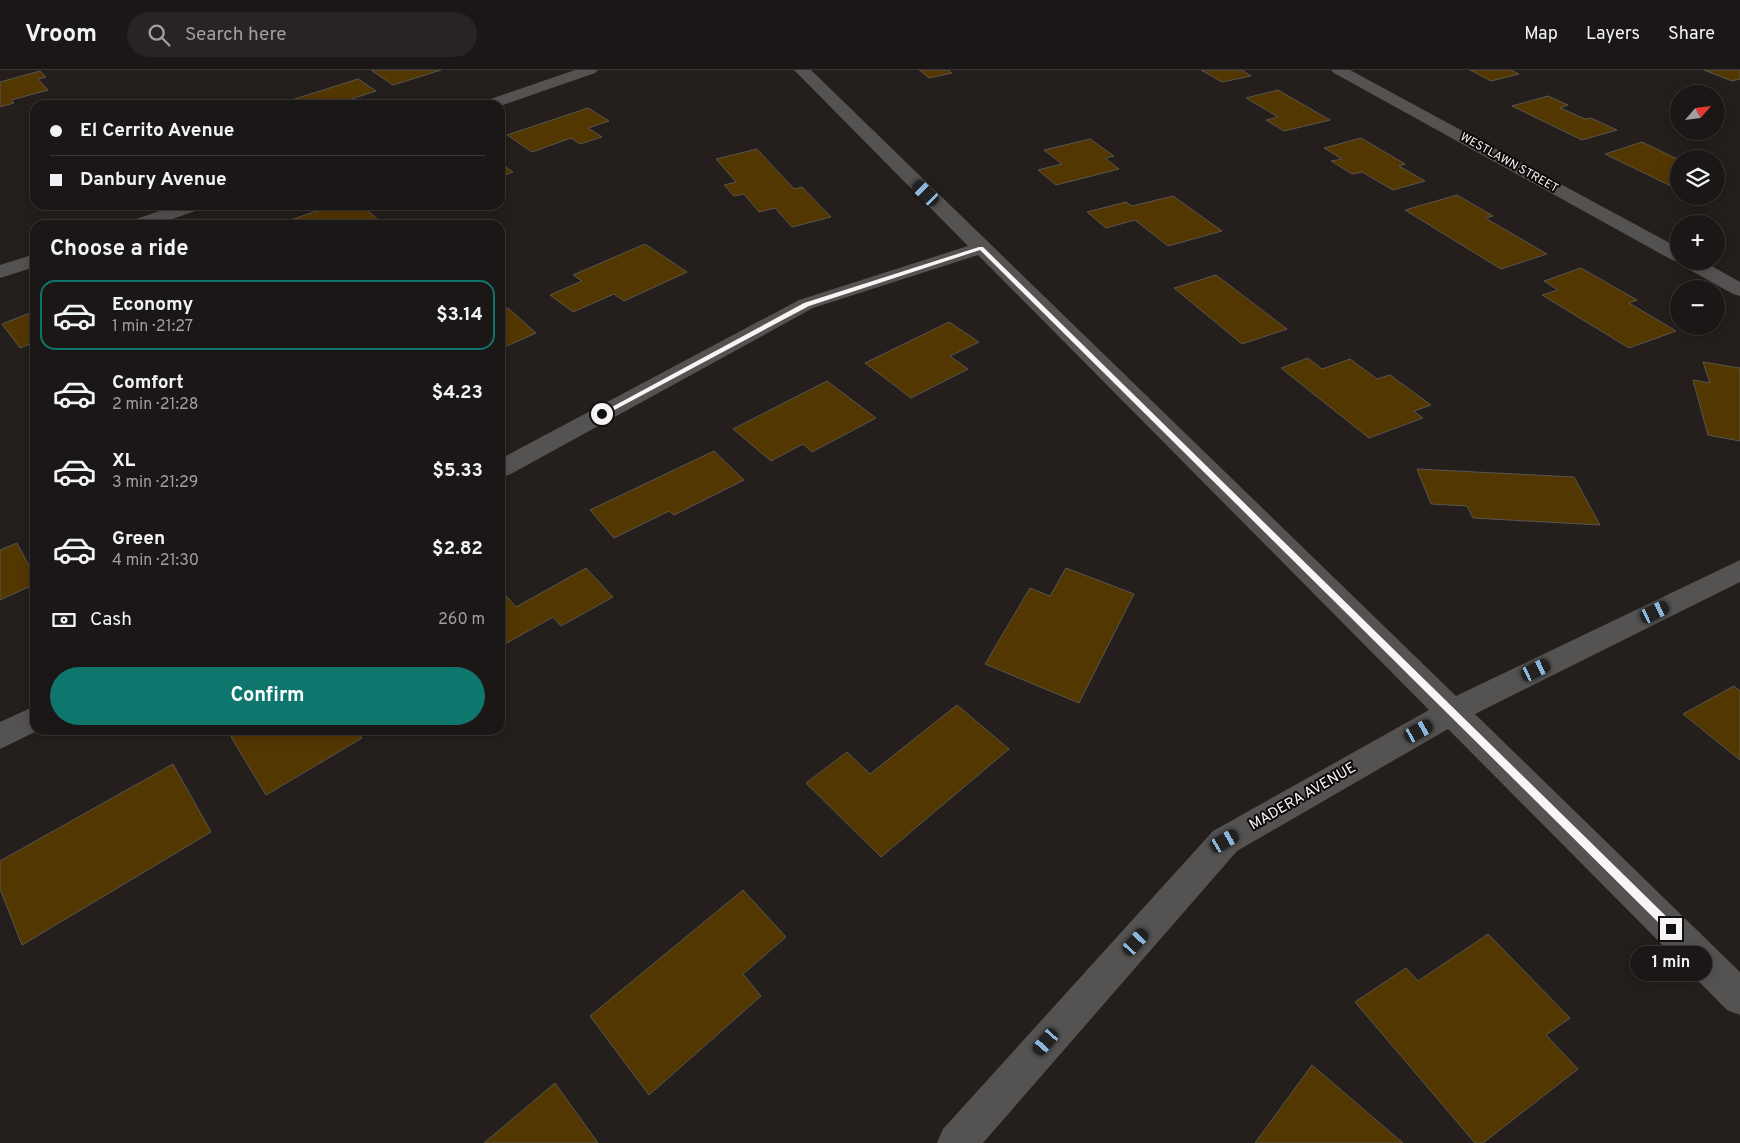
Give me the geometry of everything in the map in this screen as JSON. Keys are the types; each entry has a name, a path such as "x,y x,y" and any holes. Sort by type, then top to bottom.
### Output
{"street":[{"path":"503,100 590,70"},
{"path":"802,70 1740,996"},
{"name":"WESTLAWN STREET","path":"1339,70 1670,251"},
{"path":"152,220 180,210"},
{"path":"505,466 806,304 981,248"},
{"path":"0,272 30,262"},
{"path":"1704,270 1740,290"},
{"name":"MADERA AVENUE","path":"958,1143 1225,841 1451,712 1740,570"},
{"path":"0,736 30,721"}],"building":[{"path":"371,70 441,70 393,85"},
{"path":"919,70 948,70 952,73 929,78"},
{"path":"1201,70 1242,70 1251,76 1222,82"},
{"path":"1470,70 1511,70 1519,74 1491,81"},
{"path":"1704,70 1740,70 1740,79 1732,81"},
{"path":"40,71 46,77 38,79 48,90 11,100 14,103 0,107 0,82"},
{"path":"358,79 376,91 348,100 292,100"},
{"path":"1278,90 1330,120 1284,131 1266,120 1278,117 1246,98"},
{"path":"1548,96 1568,105 1560,108 1585,119 1591,118 1617,130 1582,140 1512,106"},
{"path":"588,108 609,121 588,128 602,137 580,144 571,138 532,152 507,135"},
{"path":"1361,138 1405,164 1399,166 1425,181 1393,190 1362,172 1352,174 1331,161 1342,159 1324,148"},
{"path":"1090,139 1114,156 1105,158 1119,169 1056,185 1038,170 1062,164 1044,150"},
{"path":"1642,142 1670,156 1670,186 1605,154"},
{"path":"757,149 794,189 802,187 831,217 792,227 775,208 759,212 744,194 734,196 724,185 736,182 716,159"},
{"path":"505,166 513,172 505,175"},
{"path":"1457,195 1493,216 1485,218 1547,254 1501,269 1405,210"},
{"path":"1173,196 1222,231 1168,246 1135,220 1106,228 1087,212 1126,202 1132,206"},
{"path":"320,210 367,210 378,220 290,220"},
{"path":"645,244 687,272 624,301 614,294 573,312 550,295 582,281 573,275"},
{"path":"1581,268 1637,300 1629,303 1670,327 1670,333 1629,348 1542,295 1558,290 1544,281"},
{"path":"1216,275 1287,329 1242,344 1174,288"},
{"path":"508,308 536,333 505,347 505,310"},
{"path":"30,313 30,344 20,348 2,324"},
{"path":"949,322 979,342 950,356 968,369 911,398 865,363"},
{"path":"1308,358 1322,369 1350,359 1377,379 1390,375 1431,405 1414,411 1423,418 1369,438 1281,368"},
{"path":"1703,362 1740,368 1740,441 1708,435 1693,380 1710,383"},
{"path":"827,381 876,418 812,452 803,444 771,461 733,429"},
{"path":"714,451 744,480 674,515 669,511 614,538 590,510"},
{"path":"1417,469 1574,477 1600,525 1473,518 1467,506 1431,504"},
{"path":"17,543 30,568 30,586 0,600 0,550"},
{"path":"586,568 613,597 561,626 553,617 505,644 505,595 516,607"},
{"path":"1066,568 1134,594 1079,703 985,664 1030,588 1050,596"},
{"path":"1734,686 1740,691 1740,760 1683,714"},
{"path":"957,705 1009,749 881,857 806,783 847,752 870,774"},
{"path":"234,735 360,735 362,738 266,795 231,737"},
{"path":"173,764 211,832 22,945 0,889 0,861"},
{"path":"743,890 786,937 743,974 761,996 649,1095 590,1016"},
{"path":"1488,934 1570,1018 1546,1035 1578,1069 1483,1143 1475,1143 1355,1002 1406,968 1418,981"},
{"path":"1312,1065 1403,1143 1255,1143"},
{"path":"555,1083 598,1143 484,1143"}],"route":[{"path":"602,414 806,304 981,248 1671,929"}]}
